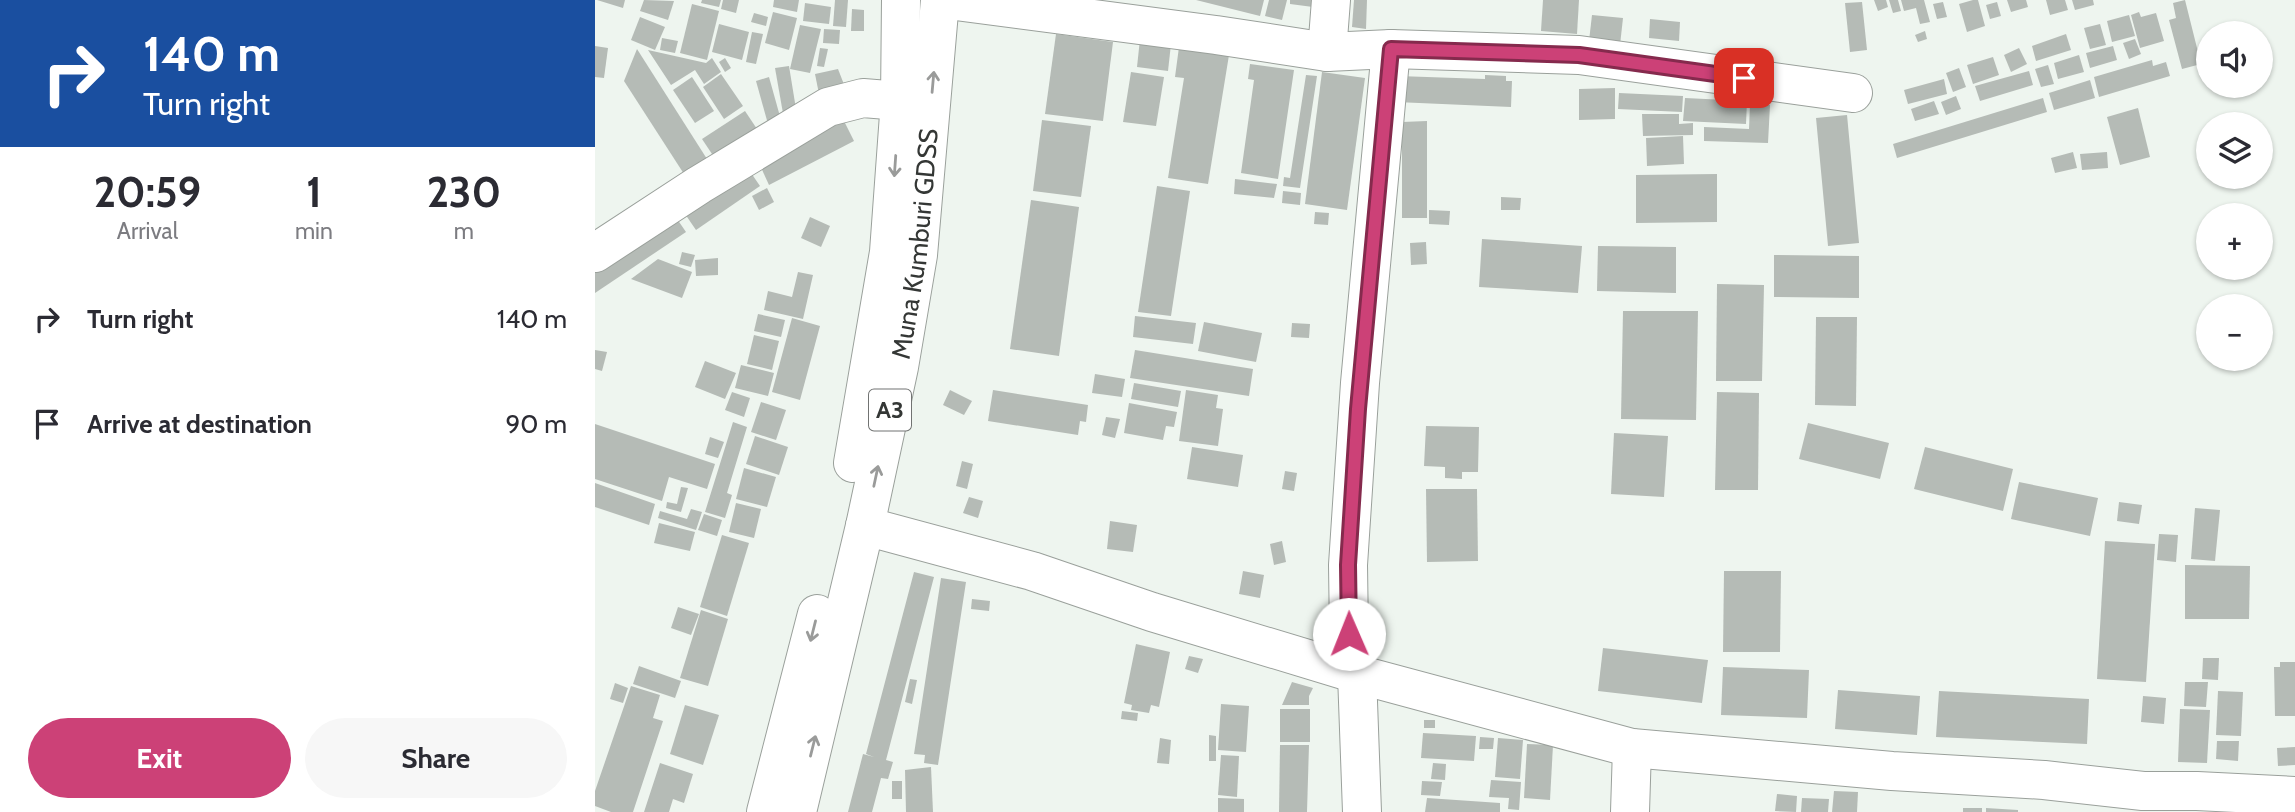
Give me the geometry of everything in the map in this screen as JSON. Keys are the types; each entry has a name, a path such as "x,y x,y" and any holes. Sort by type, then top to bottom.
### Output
{"main road":[{"name":"Muna Kumburi GDSS","path":"766,812 850,480 889,252 900,101 901,0"},
{"name":"Muna Kumburi GDSS","path":"797,812 865,526 899,368 918,255 940,0"},
{"path":"948,0 1327,52 1391,49 1579,55 1853,93"},
{"path":"1327,52 1331,0"},
{"path":"1362,812 1357,674 1349,634 1348,565 1360,383 1391,49"},
{"path":"595,253 828,107 863,98 900,101"},
{"path":"865,526 1032,571 1152,612 1357,674 1632,748 1878,770 2044,780 2143,791 2197,801 2295,796"},
{"path":"1630,812 1632,748"}],"building":[{"path":"597,0 625,0 623,8"},
{"path":"644,0 674,1 668,20 640,11"},
{"path":"702,0 721,0 719,7 701,3"},
{"path":"723,0 739,0 736,13 721,9"},
{"path":"774,0 799,0 797,12 773,7"},
{"path":"835,0 848,0 846,27 833,26"},
{"path":"1196,0 1264,0 1260,16"},
{"path":"1269,0 1287,0 1282,20 1265,16"},
{"path":"1290,0 1314,0 1313,7 1290,4"},
{"path":"1354,0 1367,0 1366,29 1352,27"},
{"path":"1543,0 1579,0 1577,34 1541,31"},
{"path":"1874,0 1886,0 1888,7 1878,11"},
{"path":"1889,0 1898,0 1901,11 1893,13"},
{"path":"1901,0 1924,0 1930,22 1920,24 1916,8 1904,11"},
{"path":"1978,0 1985,26 1967,32 1959,4"},
{"path":"2007,0 2026,0 2028,7 2011,12"},
{"path":"2046,0 2065,0 2068,10 2050,15"},
{"path":"2072,0 2093,0 2094,5 2075,10"},
{"path":"2185,0 2196,44 2196,65 2182,69 2169,20 2176,18 2173,3"},
{"path":"1862,2 1867,50 1850,52 1845,3"},
{"path":"1943,2 1947,17 1937,19 1933,4"},
{"path":"1997,2 2001,16 1990,19 1986,5"},
{"path":"805,3 831,7 829,24 803,21"},
{"path":"692,4 719,11 707,60 680,53"},
{"path":"852,9 864,10 864,31 851,31"},
{"path":"773,12 797,18 789,50 765,43"},
{"path":"2139,12 2141,17 2156,13 2164,41 2140,48 2131,15"},
{"path":"754,13 768,17 766,26 751,22"},
{"path":"1592,15 1623,18 1620,45 1589,41"},
{"path":"2129,15 2135,36 2112,42 2107,21"},
{"path":"640,17 665,27 655,50 631,40"},
{"path":"1650,19 1680,22 1679,41 1649,38"},
{"path":"719,24 749,32 742,60 712,52"},
{"path":"2100,24 2106,45 2090,49 2084,28"},
{"path":"800,25 821,29 810,73 790,69"},
{"path":"824,29 840,30 839,44 823,43"},
{"path":"1925,31 1927,39 1918,42 1915,35"},
{"path":"752,32 763,34 756,64 746,62"},
{"path":"1056,34 1113,42 1103,121 1045,114"},
{"path":"2066,34 2071,50 2036,61 2032,46"},
{"path":"662,38 678,41 675,53 660,50"},
{"path":"1140,39 1171,44 1168,71 1137,67"},
{"path":"2135,39 2141,54 2129,59 2123,43"},
{"path":"595,46 608,48 604,78 595,77"},
{"path":"2113,46 2117,60 2090,68 2086,53"},
{"path":"1179,47 1229,55 1208,184 1168,178 1184,78 1175,77"},
{"path":"820,48 828,49 824,67 817,66"},
{"path":"2019,48 2027,64 2011,72 2004,55"},
{"path":"637,49 707,159 684,174 624,81"},
{"path":"648,50 706,63 712,58 721,72 704,84 695,70 671,85"},
{"path":"2079,55 2084,72 2058,79 2054,63"},
{"path":"1993,57 1999,75 1973,84 1967,65"},
{"path":"725,58 731,68 725,72 719,62"},
{"path":"2152,60 2153,66 2166,62 2170,76 2099,97 2094,77"},
{"path":"1250,64 1294,70 1278,179 1241,173 1254,80 1248,79"},
{"path":"2048,65 2054,84 2041,87 2035,69"},
{"path":"789,66 796,109 784,119 775,68"},
{"path":"1959,68 1966,87 1953,92 1946,73"},
{"path":"838,69 845,87 820,99 815,74"},
{"path":"2029,71 2033,85 1980,101 1975,86"},
{"path":"1131,72 1164,77 1156,126 1123,122"},
{"path":"1322,72 1365,78 1347,210 1305,204"},
{"path":"721,74 743,106 724,119 703,87"},
{"path":"1306,75 1317,76 1300,188 1283,186 1284,177 1290,178"},
{"path":"1485,75 1506,76 1506,81 1512,81 1511,107 1396,102 1398,76 1485,79"},
{"path":"692,77 714,111 695,123 673,90"},
{"path":"769,77 781,120 768,124 756,81"},
{"path":"1944,79 1947,94 1908,104 1904,90"},
{"path":"2090,80 2095,98 2054,110 2049,93"},
{"path":"1615,88 1615,119 1579,120 1579,89"},
{"path":"1619,93 1683,96 1682,112 1618,109"},
{"path":"1956,96 1961,109 1946,115 1941,102"},
{"path":"1685,98 1747,101 1746,124 1683,121"},
{"path":"2043,98 2047,112 1897,158 1893,144"},
{"path":"1934,101 1939,114 1915,121 1911,109"},
{"path":"1750,104 1770,105 1768,143 1704,141 1704,127 1749,129"},
{"path":"2138,108 2150,157 2120,165 2107,117"},
{"path":"745,111 759,132 716,160 702,139"},
{"path":"1642,114 1679,114 1679,124 1693,123 1693,135 1643,136"},
{"path":"1847,115 1859,243 1828,246 1816,118"},
{"path":"843,119 854,141 769,185 758,161"},
{"path":"1042,120 1091,126 1081,197 1033,191"},
{"path":"1427,121 1427,218 1402,218 1402,122"},
{"path":"1683,136 1684,164 1647,166 1646,138"},
{"path":"2073,152 2077,168 2055,173 2051,158"},
{"path":"2107,152 2108,168 2082,170 2080,154"},
{"path":"747,167 760,186 696,230 683,211"},
{"path":"1717,174 1717,222 1636,223 1636,175"},
{"path":"1235,179 1277,184 1274,198 1234,194"},
{"path":"1157,186 1190,191 1171,316 1138,312"},
{"path":"767,188 774,202 759,210 752,196"},
{"path":"1283,191 1301,193 1300,205 1282,203"},
{"path":"1501,197 1521,198 1520,210 1501,210"},
{"path":"1031,200 1079,207 1059,356 1010,349"},
{"path":"1429,210 1450,211 1449,225 1429,224"},
{"path":"1315,212 1329,213 1328,225 1314,224"},
{"path":"675,216 686,232 595,293 595,269"},
{"path":"810,217 830,226 821,247 801,238"},
{"path":"1482,239 1582,246 1578,293 1479,287"},
{"path":"1426,242 1427,264 1411,265 1410,243"},
{"path":"1598,246 1676,247 1676,293 1597,291"},
{"path":"682,252 695,255 691,267 679,264"},
{"path":"1774,255 1859,256 1859,298 1774,297"},
{"path":"718,258 718,275 696,276 695,260"},
{"path":"658,259 692,272 682,298 631,279"},
{"path":"798,272 813,275 803,319 764,310 768,291 792,297"},
{"path":"1717,284 1764,285 1762,381 1716,381"},
{"path":"1623,311 1698,311 1696,420 1621,419"},
{"path":"758,314 785,320 781,337 754,331"},
{"path":"1135,316 1196,323 1193,344 1133,337"},
{"path":"1816,317 1857,317 1856,406 1815,405"},
{"path":"792,318 820,326 800,400 772,392"},
{"path":"1204,322 1262,333 1256,362 1198,351"},
{"path":"1292,323 1310,324 1309,338 1291,337"},
{"path":"754,335 779,341 772,370 747,364"},
{"path":"595,350 607,352 602,371 595,369"},
{"path":"1135,350 1253,369 1249,396 1130,378"},
{"path":"705,361 736,373 725,399 695,387"},
{"path":"741,365 774,373 768,396 735,388"},
{"path":"1095,374 1125,379 1122,397 1092,393"},
{"path":"1134,383 1181,391 1178,407 1131,399"},
{"path":"950,390 972,401 964,415 943,405"},
{"path":"993,390 1088,405 1086,422 1080,421 1078,435 988,421"},
{"path":"1186,390 1218,395 1216,408 1223,409 1218,446 1179,441"},
{"path":"732,392 750,398 744,417 725,410"},
{"path":"1717,392 1759,393 1758,490 1715,490"},
{"path":"761,402 786,410 776,440 751,432"},
{"path":"1129,403 1177,412 1174,427 1166,426 1163,440 1124,433"},
{"path":"1106,417 1120,419 1115,438 1102,435"},
{"path":"733,422 747,427 727,493 732,495 725,518 705,512"},
{"path":"1808,423 1889,443 1880,479 1799,459"},
{"path":"595,424 715,464 707,489 669,477 662,501 595,479"},
{"path":"1426,426 1479,427 1478,472 1462,472 1462,479 1445,478 1445,467 1424,466"},
{"path":"1614,433 1668,436 1664,497 1611,494"},
{"path":"755,436 788,447 779,475 746,464"},
{"path":"710,437 724,442 718,458 705,454"},
{"path":"1192,447 1243,455 1238,487 1187,479"},
{"path":"1925,447 2013,469 2003,511 1914,489"},
{"path":"962,461 973,464 967,489 956,486"},
{"path":"744,468 776,477 767,507 736,499"},
{"path":"1285,471 1297,473 1294,491 1282,489"},
{"path":"2019,482 2098,498 2090,536 2011,519"},
{"path":"595,483 655,504 649,525 595,507"},
{"path":"681,487 688,488 681,512 666,508 667,502 677,504"},
{"path":"1426,489 1477,489 1478,561 1427,562"},
{"path":"969,497 983,501 978,518 963,513"},
{"path":"2119,502 2142,505 2139,524 2117,521"},
{"path":"736,503 761,509 754,538 729,532"},
{"path":"2195,508 2220,510 2215,561 2191,559"},
{"path":"691,509 702,512 696,530 658,518 660,511 687,519"},
{"path":"704,514 722,520 717,536 698,530"},
{"path":"1110,521 1137,525 1133,552 1107,549"},
{"path":"659,523 695,532 690,551 654,543"},
{"path":"2159,534 2178,535 2176,562 2157,560"},
{"path":"722,535 749,543 727,616 700,607"},
{"path":"1282,541 1286,562 1274,565 1270,544"},
{"path":"2105,541 2155,544 2146,682 2097,679"},
{"path":"2185,565 2250,566 2249,619 2185,619"},
{"path":"1243,571 1264,575 1260,598 1239,594"},
{"path":"1724,571 1781,571 1780,652 1723,652"},
{"path":"914,572 934,577 886,760 893,762 888,779 881,778 872,812 848,812 863,754 874,757 866,754"},
{"path":"941,578 966,582 938,765 924,763 925,755 914,754"},
{"path":"972,599 990,601 989,611 971,609"},
{"path":"678,607 699,614 691,635 671,628"},
{"path":"701,610 728,619 708,686 680,678"},
{"path":"1136,644 1170,652 1159,707 1151,705 1149,713 1131,710 1132,705 1124,703"},
{"path":"1603,648 1708,660 1702,703 1598,691"},
{"path":"1189,656 1203,659 1198,673 1185,669"},
{"path":"2203,658 2219,658 2218,680 2202,679"},
{"path":"2280,662 2295,662 2295,716 2275,716 2274,667 2280,667"},
{"path":"639,666 681,681 675,698 633,684"},
{"path":"1723,667 1809,670 1807,718 1721,715"},
{"path":"910,679 917,680 912,704 905,702"},
{"path":"1292,682 1313,688 1309,705 1282,705"},
{"path":"2185,682 2208,682 2206,707 2184,706"},
{"path":"615,683 628,688 623,703 610,699"},
{"path":"631,686 660,695 653,718 663,721 633,812 611,812 595,806 595,791"},
{"path":"1838,690 1920,696 1917,735 1835,729"},
{"path":"1939,691 2089,699 2087,744 1936,737"},
{"path":"2218,691 2243,692 2241,736 2216,735"},
{"path":"2143,696 2166,698 2164,724 2141,722"},
{"path":"1221,704 1249,706 1246,752 1218,750"},
{"path":"685,705 719,715 703,765 670,754"},
{"path":"1280,709 1310,709 1310,742 1280,742"},
{"path":"2180,709 2210,710 2207,763 2178,762"},
{"path":"1122,711 1138,713 1137,721 1121,719"},
{"path":"1424,720 1435,720 1435,728 1424,728"},
{"path":"1423,733 1476,736 1474,761 1421,758"},
{"path":"1209,735 1216,736 1216,761 1209,761"},
{"path":"1480,737 1494,738 1493,749 1479,749"},
{"path":"1160,738 1171,740 1169,764 1157,763"},
{"path":"1498,738 1523,740 1520,779 1495,777"},
{"path":"2217,741 2239,741 2238,761 2216,759"},
{"path":"1527,744 1553,745 1550,800 1524,798"},
{"path":"1280,745 1309,745 1307,812 1279,812"},
{"path":"2295,747 2295,765 2278,766 2277,748"},
{"path":"1221,755 1239,756 1237,797 1218,795"},
{"path":"660,763 693,774 684,803 673,799 669,812 644,812"},
{"path":"1433,763 1446,764 1445,780 1431,779"},
{"path":"931,767 933,812 906,812 905,770"},
{"path":"1491,780 1521,782 1519,810 1508,809 1509,798 1489,797"},
{"path":"892,781 902,781 902,799 892,799"},
{"path":"1422,781 1442,782 1440,796 1421,795"},
{"path":"1834,791 1858,792 1857,812 1832,812"},
{"path":"1777,794 1797,796 1796,812 1775,811"},
{"path":"1218,798 1244,799 1244,812 1218,812"},
{"path":"1427,798 1500,803 1500,812 1425,812"},
{"path":"1802,798 1829,799 1828,812 1801,812"},
{"path":"1963,808 1982,808 1982,812 1963,812"},
{"path":"1986,808 2018,810 2018,812 1986,812"}],"route":[{"path":"1349,634 1348,565 1358,409 1391,49 1579,55 1744,78"}]}
